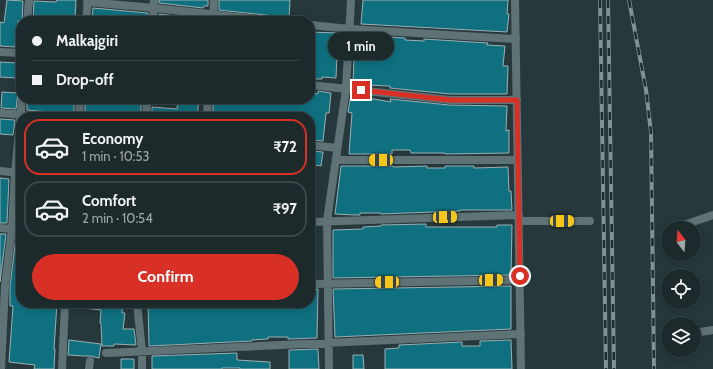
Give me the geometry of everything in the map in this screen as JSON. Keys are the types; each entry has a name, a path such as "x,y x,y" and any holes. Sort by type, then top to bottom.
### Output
{"street":[{"path":"27,16 29,0"},
{"path":"213,16 214,0"},
{"path":"329,369 327,221 346,89 351,0"},
{"path":"515,0 521,369"},
{"path":"86,16 88,1 154,4 205,16"},
{"path":"153,16 154,4"},
{"path":"315,26 516,39"},
{"path":"0,52 16,54"},
{"path":"315,86 450,100 517,100"},
{"path":"0,113 16,114"},
{"path":"315,146 338,148"},
{"path":"336,160 517,160"},
{"path":"0,171 16,173"},
{"path":"1,369 3,286 16,192"},
{"path":"695,221 713,215"},
{"path":"315,222 519,218 590,221"},
{"path":"0,228 12,229"},
{"path":"315,284 520,280"},
{"path":"62,369 65,308"},
{"path":"138,308 142,351 142,369"},
{"path":"701,332 713,330"},
{"path":"106,353 521,334"}],"building":[{"path":"7,0 23,1 22,16 16,16 15,47 0,46 0,22 4,23"},
{"path":"57,0 76,0 75,16 33,16 34,1 56,2"},
{"path":"159,0 208,0 208,6 204,6 203,8 159,3"},
{"path":"219,0 290,0 289,16 274,16 219,10"},
{"path":"363,0 508,0 507,14 509,14 507,32 361,24"},
{"path":"93,8 148,13 148,16 92,16"},
{"path":"159,14 177,16 159,16"},
{"path":"315,32 338,33 336,78 322,77 322,79 315,79"},
{"path":"359,35 405,38 405,40 424,41 424,39 488,43 487,45 505,46 503,66 508,66 507,94 450,94 390,88 390,86 353,84 354,57 358,58"},
{"path":"0,62 16,63 16,78 0,77"},
{"path":"318,91 331,93 329,113 326,113 323,141 315,140 315,112 213,112 213,104 315,104 315,94 318,94"},
{"path":"2,92 16,93 16,109 1,108"},
{"path":"351,95 391,102 390,99 449,105 507,106 506,131 509,130 509,153 445,154 411,153 410,150 392,150 392,154 349,154 352,113 348,112"},
{"path":"27,104 74,104 74,112 27,110"},
{"path":"85,104 141,104 141,112 85,112"},
{"path":"178,104 198,104 198,112 152,112 152,107 177,109"},
{"path":"0,119 15,120 13,135 0,134"},
{"path":"315,151 323,152 321,166 315,165"},
{"path":"341,166 427,166 427,168 445,168 445,166 474,166 474,168 508,167 509,191 511,191 512,210 460,210 381,214 360,213 360,215 335,214"},
{"path":"0,178 9,179 7,223 0,223"},
{"path":"426,224 426,227 497,227 497,225 512,225 511,275 333,278 333,230 363,229 363,227 381,225"},
{"path":"0,234 6,234 0,282"},
{"path":"16,237 16,308 57,308 54,369 34,369 35,365 9,362 13,306 10,306 10,286"},
{"path":"511,286 511,329 335,337 333,289"},
{"path":"315,289 318,289 317,338 288,339 288,337 268,337 268,339 252,341 149,346 148,308 315,308"},
{"path":"84,308 122,308 122,313 125,313 123,329 134,329 136,345 114,344 114,346 102,346 100,323 101,310"},
{"path":"69,340 101,344 99,358 68,355"},
{"path":"511,340 512,369 385,369 385,349 399,348 399,345 462,342 462,346 480,346 480,341"},
{"path":"318,349 319,369 289,369 289,350"},
{"path":"237,353 237,360 270,362 270,369 152,369 152,356"},
{"path":"353,355 363,355 364,369 353,369"},
{"path":"121,359 134,359 134,369 121,369"}],"railway":[{"path":"600,0 606,369"},
{"path":"608,0 614,369"},
{"path":"629,0 646,90 651,133 654,369"}],"route":[{"path":"361,90 450,100 517,100 520,276"}]}
